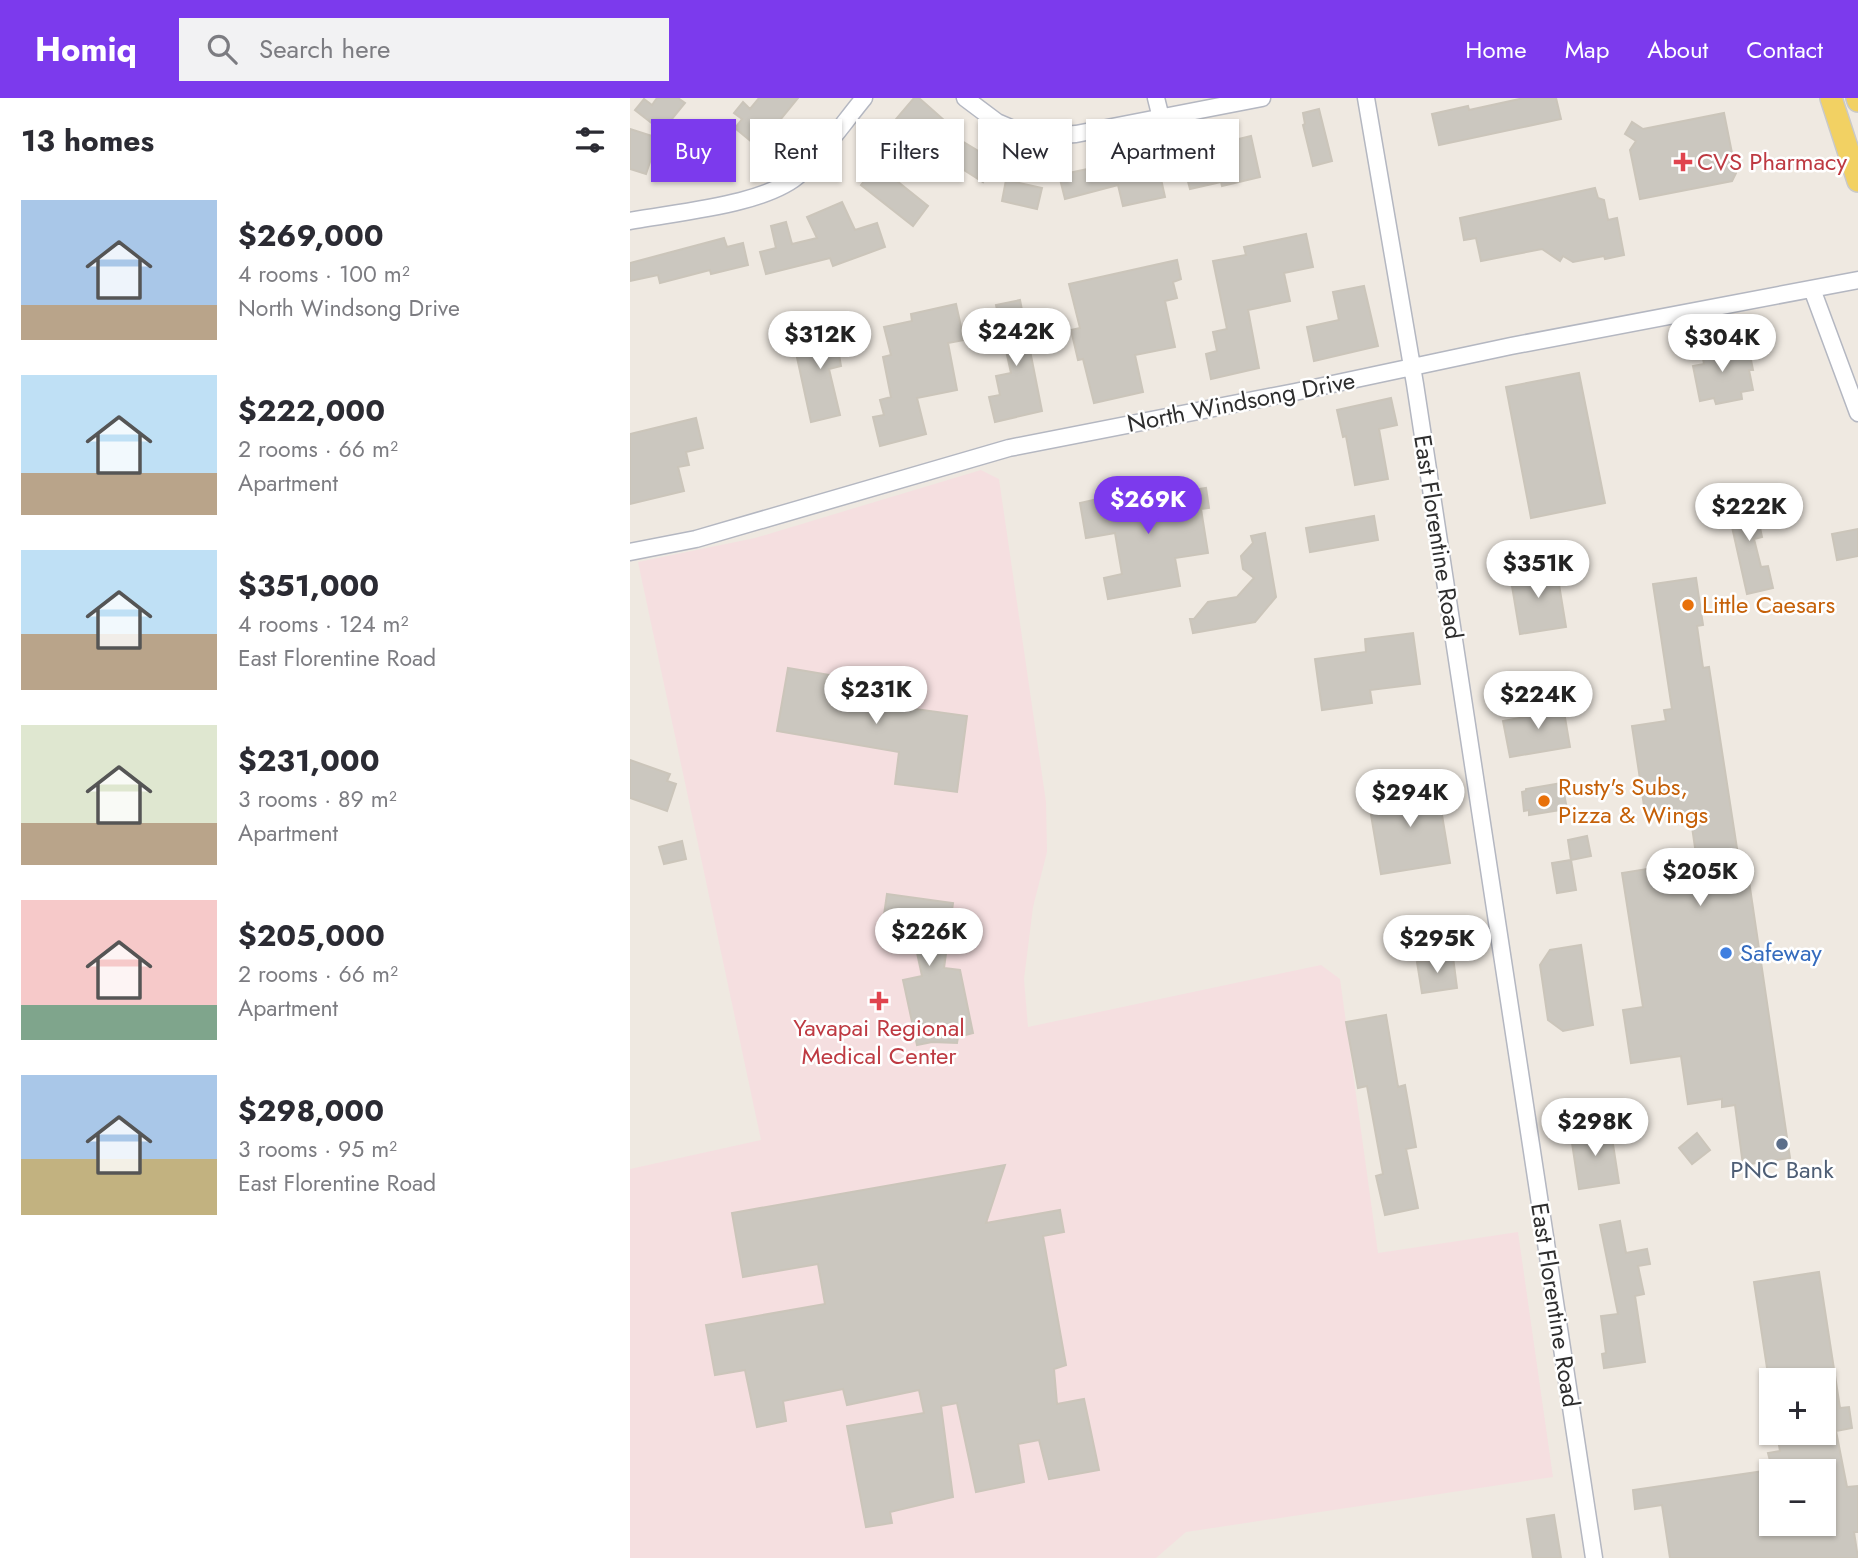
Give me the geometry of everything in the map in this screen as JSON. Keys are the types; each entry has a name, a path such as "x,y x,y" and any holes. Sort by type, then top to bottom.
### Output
{"main road":[{"path":"1831,98 1858,181"}],"street":[{"path":"630,221 742,200 779,188 801,174 864,98"},
{"path":"965,98 997,122 1025,134 1045,136 1076,134 1262,98"},
{"path":"1156,98 1161,118"},
{"name":"East Florentine Road","path":"1366,98 1412,366 1594,1558"},
{"name":"North Windsong Drive","path":"630,552 720,532 1009,448 1412,366 1858,280"},
{"path":"1812,289 1858,413"}],"shaded area":[{"name":"Yavapai Regional Medical Center","path":"981,470 999,479 1046,802 1047,852 1033,907 1024,979 1028,1027 1321,965 1340,979 1378,1253 1518,1232 1553,1477 1186,1532 1156,1558 630,1558 630,1169 761,1140 638,562 755,538"}],"building":[{"path":"657,98 678,98 685,103 672,119 651,119 651,122 635,110 644,99 652,105"},
{"path":"759,98 798,98 781,119 750,119 750,140 736,129 742,119 734,113 743,102 750,109"},
{"path":"914,98 919,98 943,119 896,119"},
{"path":"1524,98 1556,98 1561,119 1439,145 1432,114 1468,106 1469,110"},
{"path":"1319,109 1332,161 1313,166 1303,125 1303,113"},
{"name":"CVS Pharmacy","path":"1724,113 1736,173 1732,181 1640,199 1630,150 1636,141 1625,134 1632,122 1643,129"},
{"path":"630,129 651,136 651,159 646,174 630,169"},
{"path":"1251,136 1260,177 1239,182 1239,139"},
{"path":"964,142 978,151 978,179 964,170"},
{"path":"1086,169 1086,182 1162,182 1165,197 1123,206 1118,185 1065,199 1061,182 1072,182 1072,172"},
{"path":"863,182 898,182 928,206 913,226 861,185"},
{"path":"1006,182 1042,188 1037,209 1002,201"},
{"path":"1188,182 1221,182 1190,189"},
{"path":"1221,182 1239,182 1222,186"},
{"path":"1595,188 1598,198 1604,200 1608,220 1617,218 1624,255 1573,262 1563,256 1560,261 1542,249 1481,261 1476,238 1464,240 1460,218"},
{"path":"842,202 855,230 877,223 885,247 833,266 830,258 766,274 760,252 776,248 771,226 786,222 792,244 817,238 807,217"},
{"path":"1306,234 1313,267 1284,273 1290,301 1248,310 1259,368 1211,379 1206,354 1217,351 1213,332 1227,329 1213,261 1246,255 1244,247"},
{"path":"724,238 727,247 743,243 748,265 711,274 710,270 660,283 658,275 630,281 630,263"},
{"path":"1177,260 1181,279 1173,282 1177,298 1165,301 1175,347 1135,355 1143,392 1094,403 1083,359 1078,360 1071,330 1080,328 1069,284"},
{"path":"1364,286 1378,346 1314,361 1307,327 1339,320 1333,292"},
{"path":"1020,300 1042,411 995,422 989,397 1000,395 996,376 1011,373 996,305"},
{"path":"956,304 964,340 948,343 957,390 917,398 926,434 880,446 873,417 884,415 880,400 891,397 883,357 891,355 884,327 912,321 911,314"},
{"path":"840,328 845,348 838,349 841,366 829,369 840,415 811,422 793,339"},
{"path":"1720,336 1725,360 1750,355 1753,370 1749,370 1753,390 1741,392 1742,399 1716,404 1714,398 1700,401 1693,366 1704,364 1700,341"},
{"path":"1579,373 1605,503 1531,518 1506,387"},
{"path":"1391,398 1397,425 1379,429 1388,479 1355,485 1346,436 1343,437 1337,410"},
{"path":"696,418 703,448 686,452 689,465 678,467 684,491 630,504 630,434"},
{"path":"1206,488 1209,508 1201,509 1208,553 1175,558 1180,586 1108,599 1104,578 1122,574 1115,533 1086,538 1080,503 1129,492 1129,495 1162,489 1163,495"},
{"path":"1753,494 1762,537 1754,539 1761,567 1768,566 1773,588 1747,594 1726,500"},
{"path":"1374,516 1378,540 1310,552 1306,528"},
{"path":"1858,529 1858,556 1837,560 1832,534"},
{"path":"1265,533 1276,597 1255,622 1193,633 1190,619 1194,619 1208,602 1237,597 1254,578 1243,569 1241,556 1253,543 1251,536"},
{"path":"1556,566 1566,627 1520,634 1510,574"},
{"path":"1696,578 1703,625 1697,626 1703,668 1709,667 1738,855 1745,854 1790,1158 1743,1165 1735,1105 1722,1107 1722,1099 1688,1104 1681,1056 1631,1063 1623,1010 1643,1007 1622,873 1697,861 1691,820 1681,821 1680,814 1646,819 1632,726 1666,721 1664,710 1672,709 1653,584"},
{"path":"1413,633 1420,684 1370,690 1372,703 1322,710 1315,659 1366,652 1365,639"},
{"path":"788,668 889,685 886,705 967,716 957,792 895,784 899,752 777,731"},
{"path":"1562,700 1570,747 1510,757 1503,721 1541,714 1539,704"},
{"path":"630,760 670,774 667,781 676,784 667,811 630,798"},
{"path":"1443,783 1447,808 1441,809 1450,863 1381,874 1368,797"},
{"name":"Rusty's Subs, Pizza & Wings","path":"1562,783 1567,809 1529,815 1529,810 1524,811 1522,792 1526,789"},
{"path":"1587,836 1591,856 1571,860 1568,840"},
{"path":"682,841 686,859 664,864 659,847"},
{"path":"1571,860 1576,890 1557,893 1552,863"},
{"path":"887,894 953,903 944,968 960,970 973,1033 958,1037 957,1043 932,1042 917,1045 903,980 922,976 916,948 880,943"},
{"path":"1581,945 1593,1025 1563,1031 1548,1020 1540,965 1550,950"},
{"path":"1453,957 1457,988 1422,993 1417,962"},
{"path":"1386,1015 1398,1087 1405,1085 1416,1147 1406,1149 1418,1208 1385,1215 1376,1176 1383,1174 1367,1086 1358,1088 1346,1022"},
{"path":"1610,1125 1619,1183 1579,1189 1572,1143 1583,1129"},
{"path":"1697,1133 1710,1150 1692,1164 1679,1148"},
{"path":"1005,1165 986,1223 1060,1210 1064,1232 1043,1236 1066,1365 1054,1369 1057,1404 1084,1399 1099,1470 1049,1479 1039,1440 1018,1444 1024,1482 976,1492 957,1403 941,1406 953,1497 890,1512 892,1523 866,1527 847,1426 924,1413 919,1390 847,1405 843,1389 783,1401 786,1421 757,1427 745,1370 715,1375 706,1325 825,1304 818,1264 743,1277 732,1213"},
{"path":"1620,1221 1626,1253 1647,1249 1650,1264 1638,1266 1644,1294 1635,1296 1645,1362 1604,1368 1602,1354 1606,1353 1601,1316 1618,1314 1600,1225"},
{"path":"1819,1272 1834,1368 1767,1368 1754,1282"},
{"path":"1836,1382 1840,1408 1849,1407 1852,1428 1836,1431"},
{"path":"1836,1431 1847,1487 1858,1486 1858,1532 1854,1532 1858,1558 1670,1558 1662,1505 1635,1509 1633,1490 1759,1472 1759,1536 1836,1536 1836,1459 1770,1459 1768,1453 1780,1451 1779,1445 1836,1445"},
{"path":"1554,1515 1561,1558 1533,1558 1527,1519"}],"place":[{"name":"CVS Pharmacy","path":"1683,162"},
{"name":"Little Caesars","path":"1688,605"},
{"name":"Rusty's Subs, Pizza & Wings","path":"1544,801"},
{"name":"Safeway","path":"1726,953"},
{"name":"Yavapai Regional Medical Center","path":"879,1001"},
{"name":"PNC Bank","path":"1782,1144"}]}
